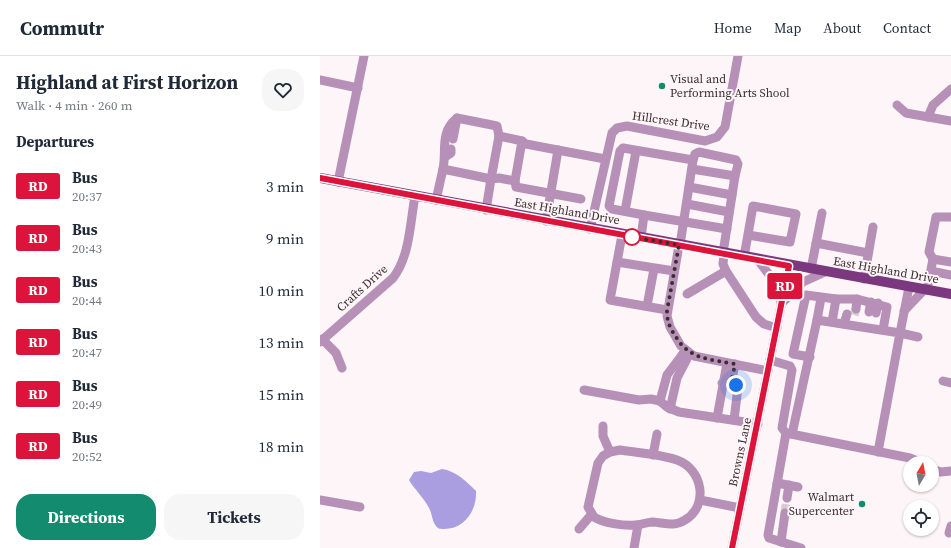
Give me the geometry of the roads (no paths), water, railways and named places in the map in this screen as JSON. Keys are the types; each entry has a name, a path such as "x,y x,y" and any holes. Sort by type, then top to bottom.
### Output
{"main road":[{"name":"East Highland Drive","path":"320,178 789,266 951,294"}],"street":[{"path":"338,182 364,56"},
{"name":"Hillcrest Drive","path":"590,229 612,132 624,126 705,141 717,137 725,126 738,56"},
{"path":"320,80 358,88"},
{"path":"928,117 933,105 951,88"},
{"path":"897,105 903,111 951,121"},
{"path":"457,118 497,126 499,136 486,210"},
{"path":"453,139 457,118"},
{"path":"436,200 445,157 443,150 445,138 450,124 457,118"},
{"path":"499,136 522,141 526,144 605,159"},
{"path":"522,141 515,181 516,187 581,199"},
{"path":"727,229 612,209 609,206 620,151 623,148 692,164 735,176"},
{"path":"445,157 451,153 451,149"},
{"path":"546,221 558,150"},
{"path":"625,211 636,150"},
{"path":"670,409 676,378 687,359 667,321 667,310 684,222 692,164 695,154 699,152 736,160 738,164 729,212 723,253 723,264 756,317 764,324 777,328"},
{"path":"443,169 491,179 499,178 515,181"},
{"path":"689,187 732,195"},
{"name":"Crafts Drive","path":"321,340 398,272 403,260 415,196"},
{"path":"687,204 729,212"},
{"path":"744,257 753,206 796,214 790,242 748,235"},
{"path":"811,270 822,213"},
{"path":"641,238 644,215"},
{"path":"904,311 926,290 933,259 929,252 936,217 951,217"},
{"path":"864,279 873,227"},
{"path":"622,235 610,300 667,310"},
{"path":"816,243 868,253"},
{"path":"933,259 951,262"},
{"path":"758,260 776,284 781,304"},
{"path":"617,262 674,271"},
{"name":"Browns Lane","path":"732,548 789,266"},
{"path":"647,306 654,269"},
{"path":"931,270 951,274"},
{"path":"686,294 726,271"},
{"path":"781,304 803,282 826,272"},
{"path":"878,452 909,287"},
{"path":"810,357 793,354 806,295 836,299 853,298 887,306 883,330"},
{"path":"801,548 769,538 768,535 777,483 810,357 821,298"},
{"path":"848,325 853,298"},
{"path":"832,322 836,299"},
{"path":"872,320 874,303"},
{"path":"817,320 848,325 872,320"},
{"path":"872,320 883,330 918,337"},
{"path":"321,340 336,353 342,368"},
{"path":"684,352 696,356 768,371"},
{"path":"660,402 667,375 684,352"},
{"path":"770,360 790,366 792,370 782,428 789,433 903,457"},
{"path":"717,418 727,384 731,363"},
{"path":"727,384 738,387 734,420"},
{"path":"584,390 639,400 651,399 679,412 758,424"},
{"path":"603,426 603,436 610,452"},
{"path":"653,455 658,434"},
{"path":"620,450 653,455 678,460 689,467 699,482 700,500 696,510 682,522 671,525 652,522 630,526 597,520 591,515 588,507 598,463 603,456 610,452 620,450"},
{"path":"939,471 951,471"},
{"path":"777,483 798,487"},
{"path":"787,498 789,485"},
{"path":"320,500 360,507"},
{"path":"700,500 740,508"},
{"path":"781,542 785,513"},
{"path":"579,529 591,515"},
{"path":"634,548 638,525"}],"tunnel":[{"path":"854,315 856,309"},
{"path":"785,513 787,498"}],"place":[{"name":"Visual and Performing Arts Shool","path":"662,86"},
{"name":"Walmart Supercenter","path":"862,504"}]}
